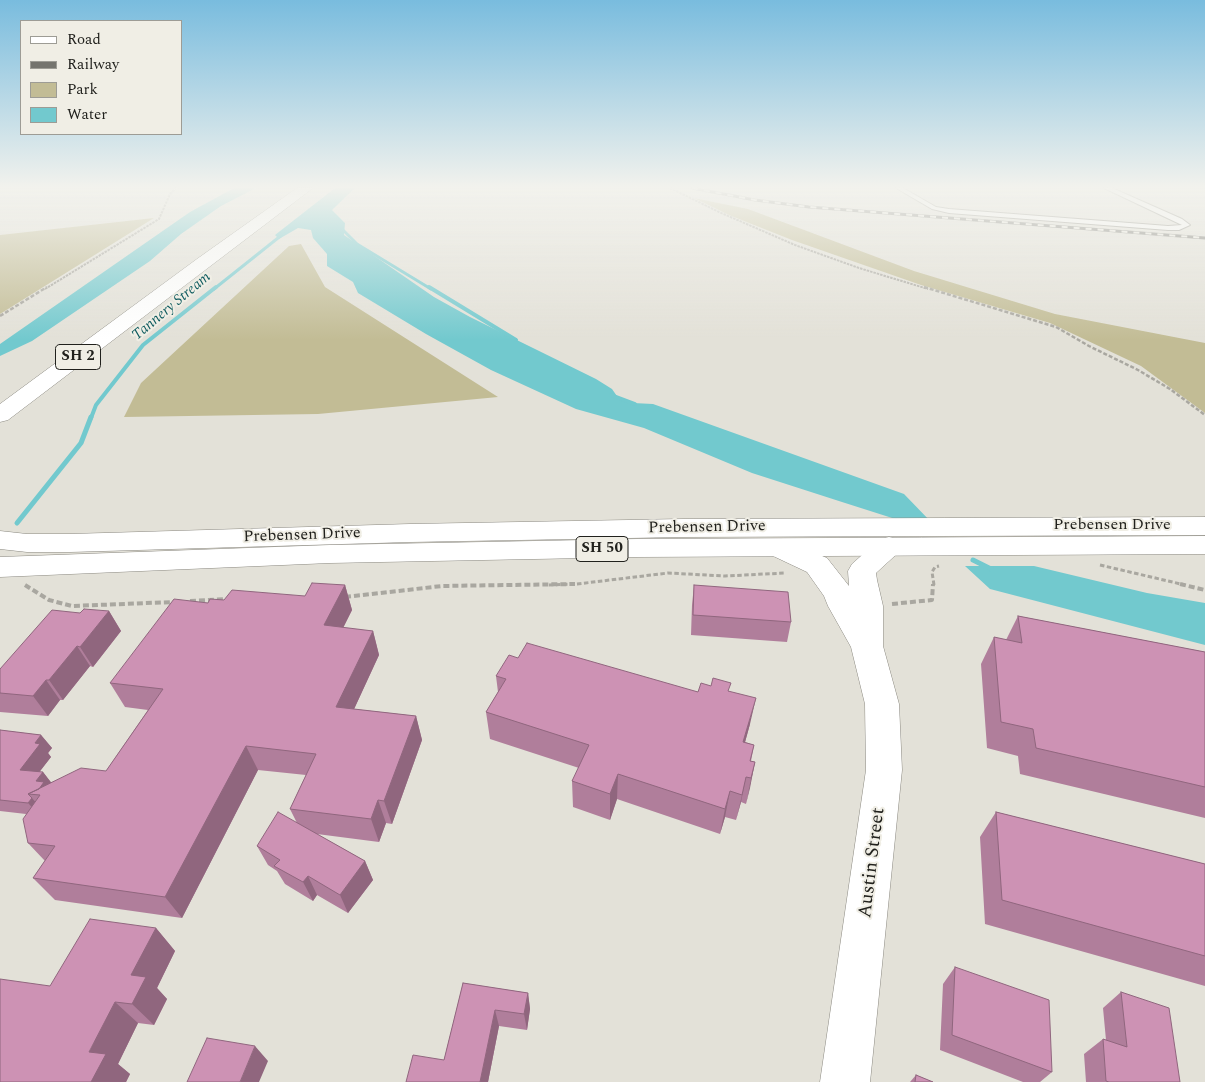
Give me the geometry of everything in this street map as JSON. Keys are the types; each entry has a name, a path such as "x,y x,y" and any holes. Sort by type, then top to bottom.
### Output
{"main road":[{"name":"SH 2","path":"7,387 84,339 226,238"},
{"name":"SH 2","path":"0,416 236,238"},
{"name":"Prebensen Drive","path":"0,540 27,543 70,543 410,533 683,528 1205,526"},
{"name":"Prebensen Drive","path":"9,575 330,554 788,560 888,546 1205,545"},
{"name":"Austin Street","path":"845,1082 884,770 882,704 867,646 868,606 862,580 862,571 870,561 888,546"},
{"name":"Austin Street","path":"788,560 804,557 817,565 838,593 842,606 867,646"}],"path":[{"path":"0,316 127,238"},
{"path":"780,238 859,268 950,297 1056,327 1170,389 1205,415"},
{"path":"338,598 442,586 577,584 668,573 724,576 788,560"},
{"path":"868,606 932,600 934,589 932,572 935,567 944,566"},
{"path":"9,575 48,600 72,606 178,602"},
{"path":"1146,576 1205,590"},
{"path":"188,601 236,599"}],"green space":[{"path":"0,238 121,238 0,314"},
{"path":"788,238 827,238 914,271 1055,314 1205,343 1205,413 1141,366 1050,323 921,285"},
{"path":"301,244 325,287 498,397 318,414 124,417 141,383 289,246"}],"water":[{"path":"152,238 176,238 150,261 32,341 0,356 0,344"},
{"path":"313,238 349,238 434,297 470,317 596,379 612,389 619,399 633,403 653,404 904,494 933,524 911,524 842,502 752,473 644,428 576,409 491,370 358,293 353,282 327,266 327,254"},
{"path":"965,566 1034,566 1147,593 1205,603 1205,645 990,589"}],"building":[{"path":"312,583 345,585 324,625 373,631 336,707 416,716 384,801 378,800 371,819 290,809 316,754 246,746 165,897 33,878 55,846 28,843 23,819 40,795 28,794 81,768 106,771 163,689 110,683 174,599 208,603 210,599 224,600 232,590 305,596"},
{"path":"694,585 788,592 791,622 693,615"},
{"path":"84,609 109,611 80,647 77,646 33,696 0,693 0,669 52,610 80,613"},
{"path":"1018,616 1205,652 1205,787 1036,748 1033,729 1001,722 994,637 1022,643"},
{"path":"527,643 698,692 701,683 711,686 713,678 731,683 728,691 756,698 743,742 754,745 750,761 755,762 751,778 746,777 742,795 730,791 725,809 618,774 610,794 572,781 589,745 486,712 506,679 496,676 509,655 518,658"},
{"path":"0,730 41,735 35,743 40,744 20,770 43,772 36,781 44,782 39,789 28,794 32,798 28,803 0,800"},
{"path":"278,812 365,861 340,895 308,876 303,882 274,866 280,860 257,846"},
{"path":"996,812 1205,864 1205,956 1002,900"},
{"path":"90,919 156,928 131,975 146,977 132,1004 115,1002 89,1052 106,1054 91,1082 0,1082 0,979 50,986"},
{"path":"955,967 1049,1000 1052,1072 952,1035"},
{"path":"463,983 528,993 524,1014 495,1010 480,1082 406,1082 413,1055 444,1060"},
{"path":"1121,992 1169,1008 1180,1082 1106,1081 1103,1039 1127,1047"},
{"path":"207,1038 255,1046 240,1082 187,1082"},
{"path":"916,1075 933,1082 915,1082"}],"waterway":[{"name":"Tannery Stream","path":"214,289 277,238"},
{"path":"351,238 357,244 431,289"},
{"name":"Tannery Stream","path":"91,418 96,405 143,345 216,287"},
{"path":"429,287 516,340"},
{"path":"611,395 635,404"},
{"name":"Tannery Stream","path":"17,523 81,443 91,417"},
{"path":"973,560 991,569"}]}
